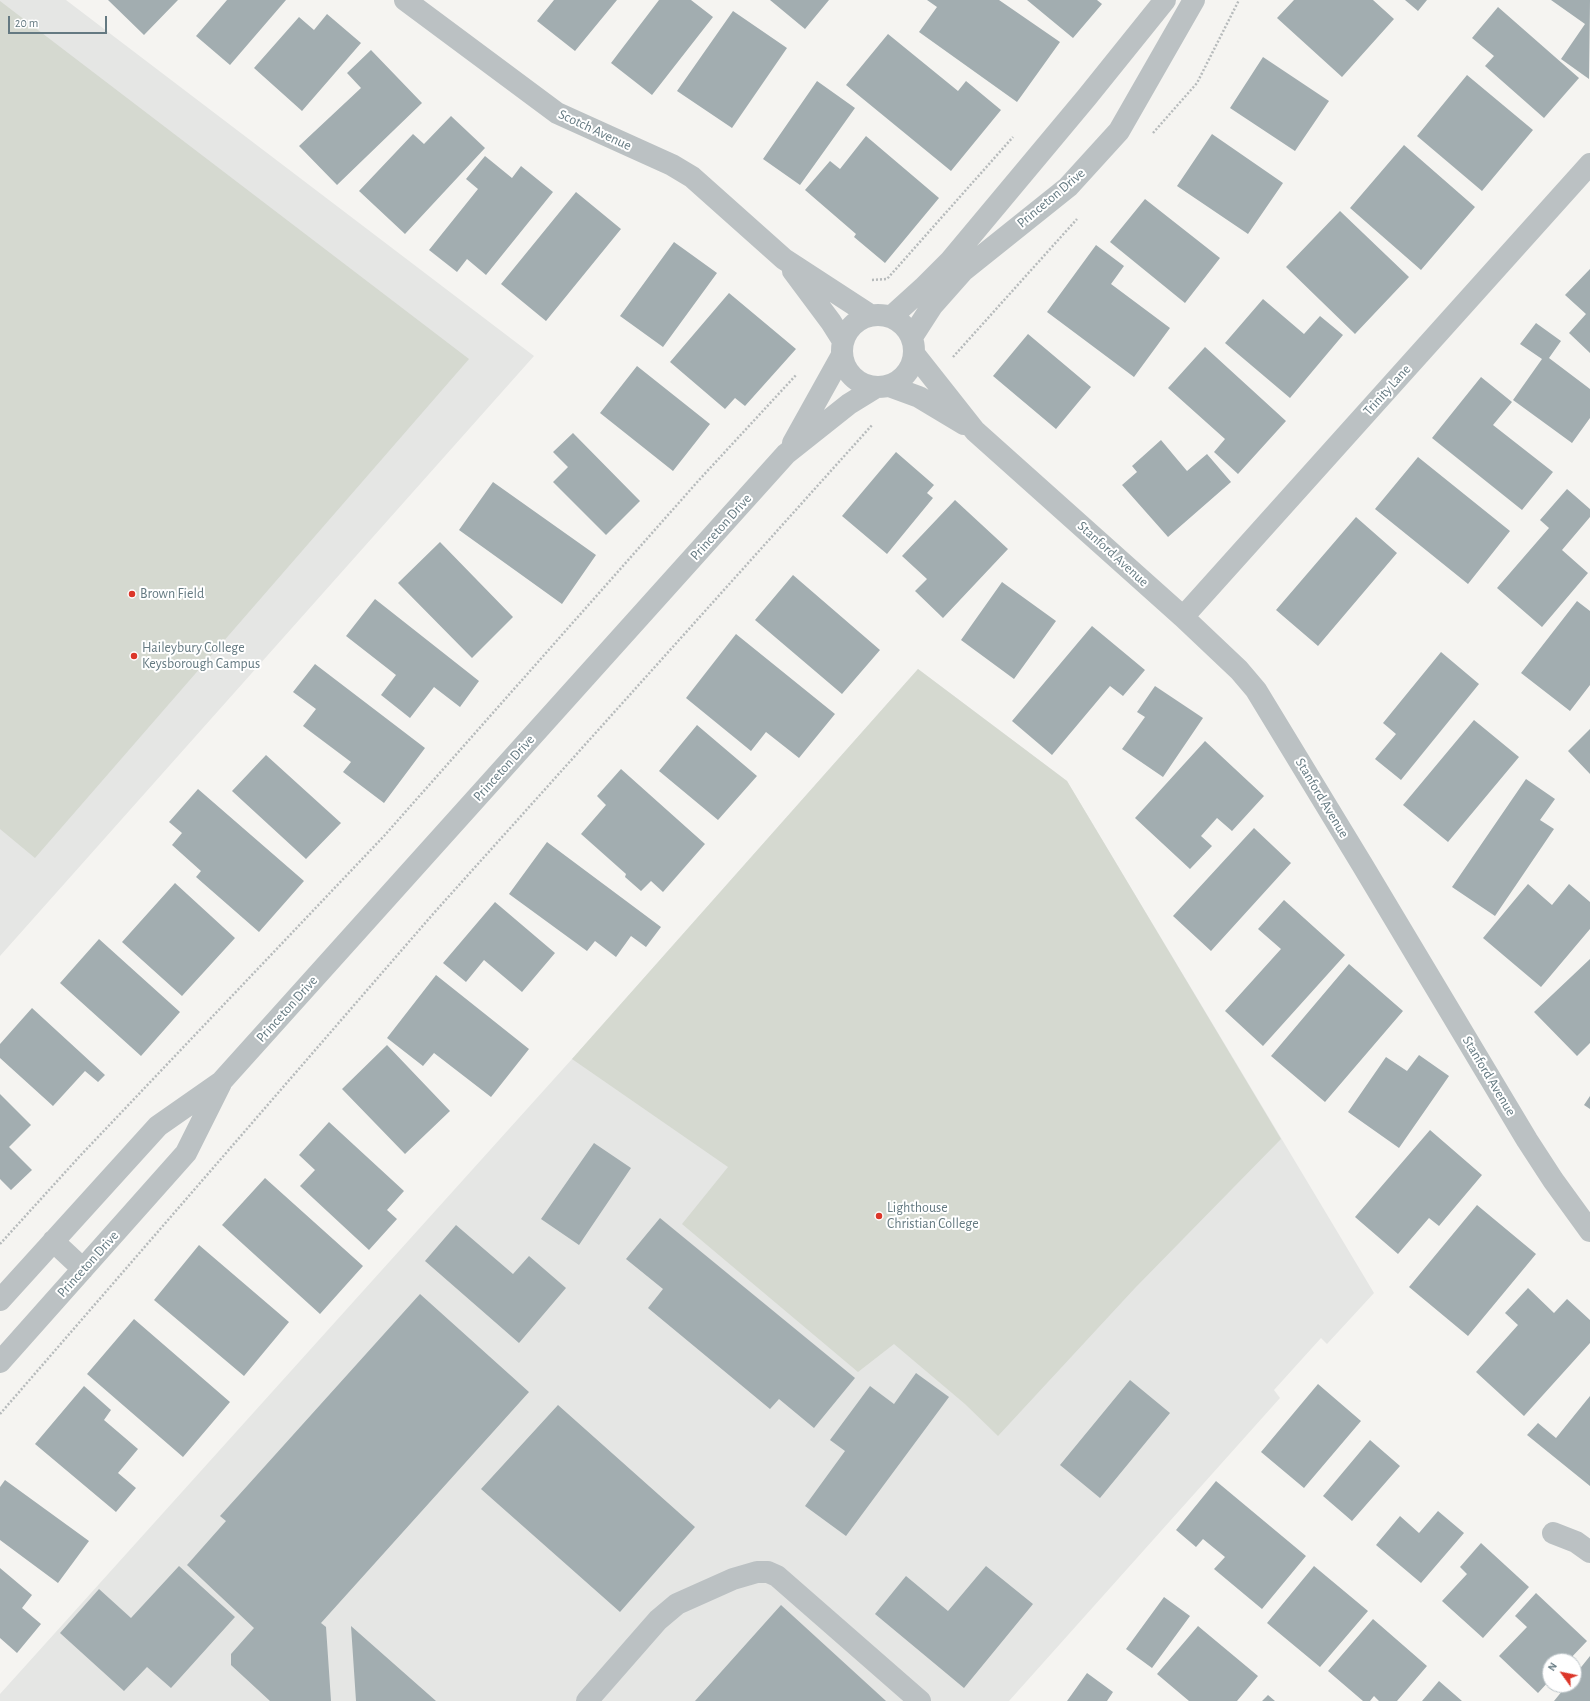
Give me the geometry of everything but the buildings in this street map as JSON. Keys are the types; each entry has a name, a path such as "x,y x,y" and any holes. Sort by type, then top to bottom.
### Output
{"street":[{"name":"Scotch Avenue","path":"405,0 557,113 672,165 692,176 784,259 870,315"},
{"name":"Princeton Drive","path":"891,317 955,256 1087,97 1165,0"},
{"name":"Princeton Drive","path":"913,346 932,306 963,271 1068,187 1119,131 1194,0"},
{"name":"Trinity Lane","path":"1183,617 1590,164"},
{"name":"Scotch Avenue","path":"784,259 831,322 843,348"},
{"path":"870,315 891,317 907,328 913,346 907,374 899,381 882,387 863,385 853,377 846,367 843,348 853,325 870,315"},
{"name":"Stanford Avenue","path":"913,346 934,378 975,431 1183,617 1239,670 1256,690 1527,1140 1557,1186 1590,1231"},
{"name":"Princeton Drive","path":"786,454 843,348"},
{"name":"Princeton Drive","path":"0,1300 158,1126 221,1082 786,454 849,404 882,387"},
{"name":"Stanford Avenue","path":"882,387 919,397 975,431"},
{"name":"Princeton Drive","path":"0,1362 186,1153 221,1082"},
{"path":"53,1242 83,1269"},
{"path":"1553,1533 1576,1542 1590,1552"},
{"path":"587,1701 658,1620 677,1604 733,1579 757,1572 768,1572 777,1576 920,1701"}],"path":[{"path":"1151,135 1197,83 1239,0"},
{"path":"849,301 866,281 887,279 1019,131"},
{"path":"934,378 1080,216"},
{"path":"0,1244 79,1157 384,836 699,480 799,372"},
{"path":"0,1414 240,1139 428,920 878,419"}],"shaded area":[{"name":"Brown Field","path":"0,0 66,0 534,356 0,956"},
{"name":"Brown Field","path":"0,1 469,359 35,858 0,829"},
{"name":"Lighthouse Christian College","path":"918,669 1067,781 1374,1293 1327,1344 1321,1338 1274,1390 1280,1398 1009,1701 0,1701 0,1694 572,1059"},
{"path":"918,669 1067,781 1281,1139 1135,1288 998,1436 965,1404 894,1344 858,1372 682,1224 728,1167 572,1059"}],"place":[{"name":"Brown Field","path":"132,594"},
{"name":"Haileybury College Keysborough Campus","path":"134,656"},
{"name":"Lighthouse Christian College","path":"879,1216"}]}
